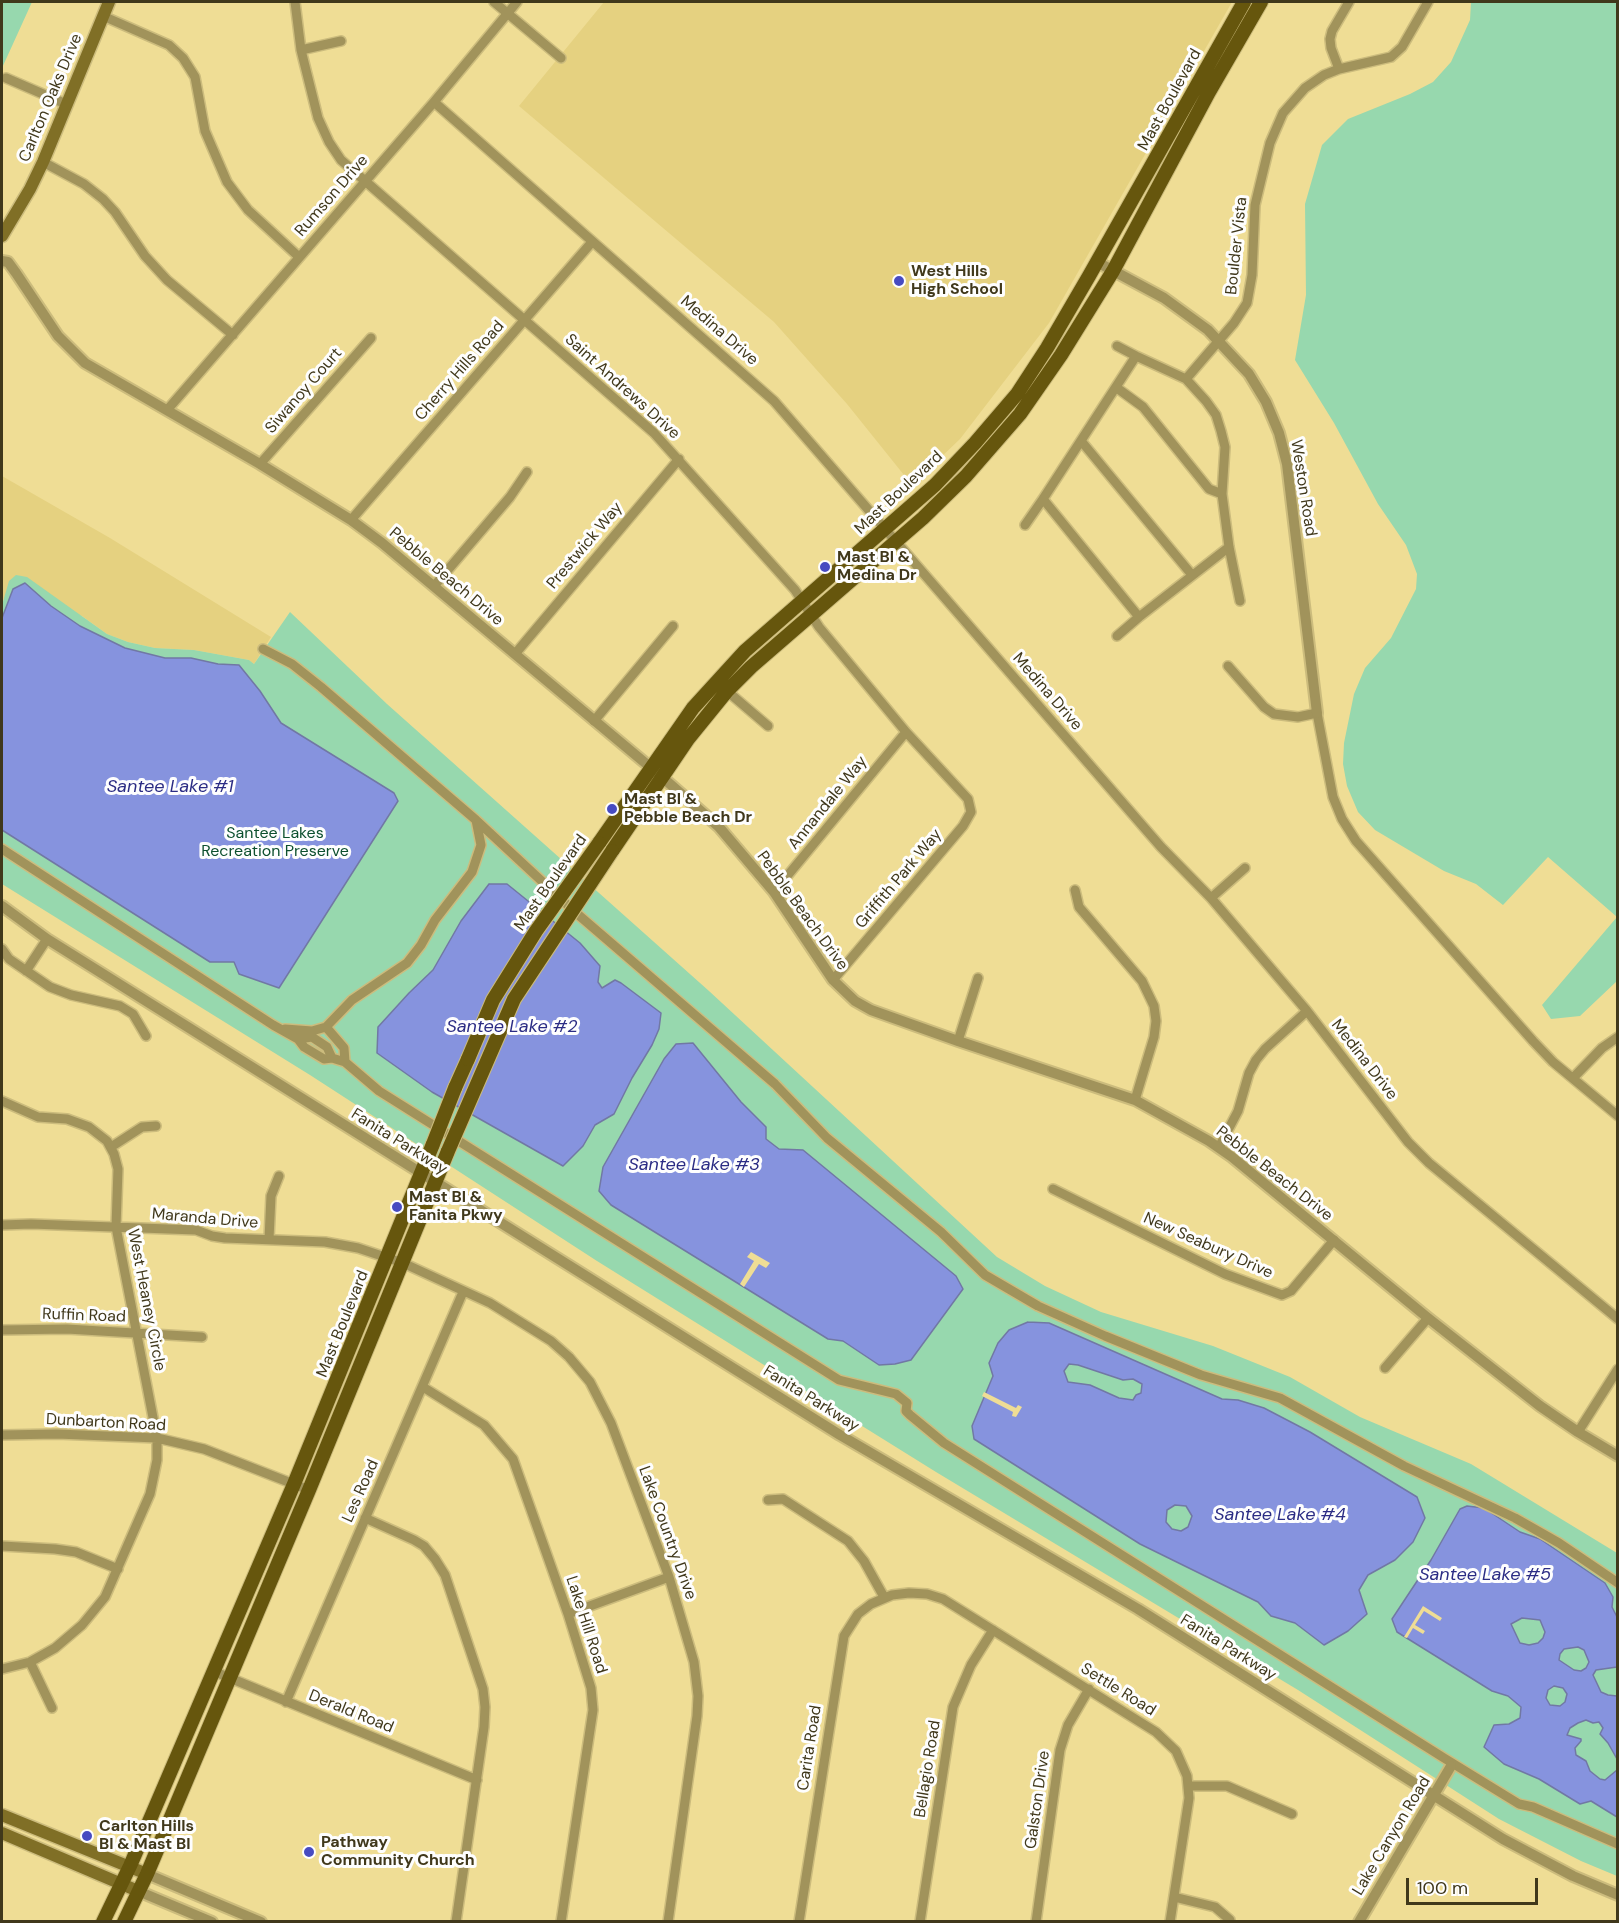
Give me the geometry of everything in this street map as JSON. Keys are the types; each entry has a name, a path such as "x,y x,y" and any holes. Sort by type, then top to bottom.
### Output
{"main road":[{"name":"Carlton Oaks Drive","path":"2,236 43,162 109,2"},
{"name":"Mast Boulevard","path":"123,1922 147,1874 309,1490 448,1151 514,999 688,739 727,691 811,614 896,542 966,476 1020,414 1061,355 1113,271 1209,92 1261,2"},
{"name":"Mast Boulevard","path":"103,1922 130,1866 294,1485 493,1000 536,932 693,708 745,651 935,485 1017,394 1047,348 1097,262 1241,6"},
{"path":"1209,92 1213,75 1237,29 1241,6"},
{"path":"2,1815 147,1874"},
{"path":"2,1833 138,1891"}],"street":[{"name":"Saint Andrews Drive","path":"295,2 301,50 318,118 341,160 654,433 795,590 811,614 906,732 962,793"},
{"path":"494,2 561,58"},
{"name":"Rumson Drive","path":"168,409 434,102 517,2"},
{"path":"1339,69 1331,48 1330,35 1349,2"},
{"name":"Boulder Vista","path":"1186,379 1234,323 1247,303 1252,275 1255,205 1273,132 1284,113 1297,96 1319,78 1339,69 1391,57 1402,47 1428,2"},
{"path":"103,16 169,45 183,57 195,76 205,131 227,182 248,210 299,257"},
{"path":"301,50 341,41"},
{"path":"6,78 66,104"},
{"name":"Medina Drive","path":"434,102 762,389 1161,847 1211,898 1307,1011 1408,1142 1429,1163 1617,1318"},
{"path":"43,162 84,184 103,199 116,212 145,256 167,280 233,335"},
{"name":"Cherry Hills Road","path":"351,520 592,242"},
{"name":"Pebble Beach Drive","path":"2,261 8,262 58,336 85,363 168,409 351,520 435,585 651,767 719,827 774,892 832,980 855,1001 871,1010 958,1041 1134,1100 1219,1147 1428,1318 1540,1406 1617,1456"},
{"name":"Weston Road","path":"1097,262 1164,298 1208,330 1249,374 1274,418 1284,448 1289,479 1317,713"},
{"name":"Siwanoy Court","path":"260,464 371,338"},
{"path":"1117,346 1186,379 1216,415 1225,447 1222,494 1240,601"},
{"path":"1025,525 1136,356"},
{"path":"1117,388 1143,407 1209,489 1222,494"},
{"path":"1082,441 1192,576"},
{"name":"Prestwick Way","path":"515,654 679,459"},
{"path":"435,585 510,497 527,472"},
{"path":"1043,499 1139,617"},
{"path":"1117,636 1230,547"},
{"path":"594,721 673,626"},
{"path":"263,650 292,664 321,687 476,820 575,912 775,1084 827,1138 941,1232 985,1275 1038,1306 1105,1336 1201,1375 1280,1398 1394,1461 1515,1518 1559,1543 1617,1583"},
{"path":"1228,666 1264,707 1274,714 1298,717 1317,713 1333,797 1342,819 1356,841 1533,1041 1553,1062 1617,1116"},
{"path":"727,691 768,726"},
{"name":"Annandale Way","path":"774,892 906,732"},
{"name":"Griffith Park Way","path":"832,980 968,819 970,804 962,793"},
{"path":"280,1029 312,1031 326,1027 352,1000 407,963 422,945 435,920 472,872 480,845 476,820"},
{"path":"2,849 298,1039 304,1047 324,1059 332,1058 345,1062 379,1091 839,1380 896,1394 907,1402 906,1411 944,1443 1444,1758 1519,1804 1533,1807 1617,1844"},
{"path":"1211,898 1245,868"},
{"path":"1075,890 1079,907 1142,981 1154,1006 1156,1021 1154,1037 1134,1100"},
{"name":"Fanita Parkway","path":"2,906 47,939 840,1435 1138,1609 1503,1839 1573,1876 1617,1895"},
{"path":"26,971 47,939"},
{"path":"2,950 9,959 50,987 71,995 120,1006 133,1014 146,1036"},
{"path":"958,1041 978,978"},
{"path":"1219,1147 1238,1111 1249,1073 1256,1060 1307,1011"},
{"path":"326,1027 344,1048 345,1062"},
{"path":"1573,1078 1602,1048 1617,1037"},
{"path":"2,1101 38,1117 67,1119 89,1127 102,1135 111,1147 142,1127 156,1125"},
{"name":"West Heaney Circle","path":"2,1670 30,1662 55,1648 82,1625 105,1597 150,1494 155,1472 157,1438 116,1227 118,1169 111,1147"},
{"path":"269,1239 271,1196 279,1176"},
{"name":"New Seabury Drive","path":"1053,1189 1225,1274 1282,1295 1291,1291 1334,1240"},
{"name":"Maranda Drive","path":"2,1225 196,1230 225,1238 325,1242 388,1256 403,1263"},
{"name":"Lake Country Drive","path":"403,1263 490,1303 551,1341 569,1357 590,1382 611,1423 669,1577 692,1650 698,1696 668,1922"},
{"name":"Les Road","path":"286,1702 463,1292"},
{"path":"1385,1368 1428,1318"},
{"name":"Ruffin Road","path":"2,1329 67,1329 202,1338"},
{"path":"1578,1432 1617,1369"},
{"name":"Lake Hill Road","path":"423,1387 484,1425 513,1459 568,1614 591,1688 593,1710 561,1922"},
{"name":"Dunbarton Road","path":"2,1435 57,1434 157,1438 204,1449 309,1490"},
{"path":"768,1500 783,1498 848,1541 864,1561 884,1597"},
{"path":"365,1518 424,1546 445,1575 483,1689 484,1727 456,1922"},
{"path":"2,1546 76,1552 118,1569"},
{"path":"568,1614 669,1577"},
{"name":"Settle Road","path":"884,1597 909,1593 944,1599 1163,1737 1180,1759 1189,1785 1170,1922"},
{"name":"Carita Road","path":"799,1922 841,1645 847,1629 858,1614 884,1597"},
{"name":"Bellagio Road","path":"920,1922 953,1707 970,1665 993,1630"},
{"path":"30,1662 52,1708"},
{"name":"Derald Road","path":"213,1671 477,1780"},
{"name":"Galston Drive","path":"1036,1922 1060,1750 1068,1725 1089,1689"},
{"name":"Lake Canyon Road","path":"1359,1922 1451,1766"},
{"path":"1189,1785 1227,1786 1292,1814"},
{"path":"147,1874 261,1922"},
{"path":"138,1891 212,1922"},
{"path":"1174,1897 1215,1907 1230,1920"}],"shaded area":[{"name":"West Hills High School","path":"604,2 1232,2 1049,323 960,439 912,485 847,404 774,322 519,106"},
{"path":"2,476 110,538 271,637 254,664 249,660 194,650 155,648 128,642 107,634 82,616 4,598 2,605"}],"green space":[{"path":"2,2 32,2 2,68"},
{"path":"1471,2 1617,2 1617,917 1548,857 1503,905 1476,884 1444,871 1375,830 1358,812 1347,786 1343,764 1344,743 1354,694 1365,668 1391,638 1416,589 1417,574 1406,545 1378,504 1334,423 1295,360 1306,295 1305,204 1322,145 1348,119 1410,94 1433,82 1451,62 1470,20"},
{"name":"Santee Lakes Recreation Preserve","path":"16,575 27,577 107,634 128,642 155,648 194,650 249,660 254,664 290,612 387,704 709,991 997,1257 1045,1286 1101,1312 1213,1346 1290,1377 1360,1417 1471,1464 1617,1553 1617,1876 1581,1861 1499,1819 1298,1690 936,1472 597,1261 310,1075 2,884 2,605 9,581"},
{"path":"1617,917 1617,981 1580,1016 1551,1019 1542,1005"}],"water":[{"name":"Santee Lake #1","path":"25,583 51,606 80,626 125,648 165,658 191,658 218,664 239,665 281,723 394,793 398,801 279,988 239,974 234,962 210,962 2,830 2,618 13,589"},
{"name":"Santee Lake #2","path":"489,884 507,884 580,943 600,966 598,982 602,988 615,980 661,1013 659,1029 652,1045 614,1114 595,1125 583,1146 563,1166 432,1092 377,1053 378,1027 433,970 461,921"},
{"name":"Santee Lake #3","path":"693,1043 741,1102 766,1127 766,1139 779,1149 803,1150 956,1276 963,1289 911,1360 879,1365 843,1341 828,1339 611,1205 599,1191 603,1167 664,1059 676,1044"},
{"name":"Santee Lake #4","path":"1028,1322 1049,1323 1222,1399 1238,1400 1264,1408 1310,1432 1417,1497 1425,1518 1413,1542 1395,1560 1368,1575 1359,1590 1367,1614 1348,1631 1324,1645 1295,1623 1271,1616 1258,1602 1140,1544 974,1439 972,1426 993,1376 989,1363 998,1343 1009,1330","holes":["1069,1364 1123,1380 1133,1379 1142,1384 1141,1393 1133,1400 1119,1398 1090,1385 1068,1382 1064,1371","1175,1505 1186,1506 1192,1516 1188,1527 1181,1531 1172,1529 1166,1522 1167,1510"]},
{"name":"Santee Lake #5","path":"1467,1506 1484,1508 1520,1532 1540,1539 1605,1583 1613,1597 1612,1607 1617,1617 1617,1667 1596,1670 1593,1675 1601,1692 1617,1696 1617,1759 1600,1734 1603,1728 1599,1722 1593,1723 1586,1720 1578,1723 1570,1728 1567,1735 1581,1739 1575,1748 1576,1755 1586,1761 1590,1771 1600,1779 1605,1780 1617,1770 1617,1817 1591,1801 1580,1804 1539,1779 1504,1764 1484,1747 1494,1725 1509,1724 1520,1718 1521,1707 1508,1696 1492,1691 1397,1632 1392,1619 1431,1560 1460,1509","holes":["1522,1618 1540,1620 1545,1632 1538,1643 1529,1645 1520,1643 1511,1624","1578,1647 1584,1650 1589,1662 1586,1668 1581,1671 1574,1670 1559,1660 1564,1649","1554,1686 1563,1688 1567,1694 1565,1702 1560,1706 1550,1705 1546,1698 1548,1690"]}],"pier":[{"path":"751,1252 770,1263 766,1268 759,1264 744,1287 740,1284 754,1261 747,1257"},
{"path":"984,1392 1016,1408 1018,1405 1022,1407 1016,1417 1012,1416 1013,1412 982,1396"},
{"path":"1423,1606 1442,1618 1440,1621 1424,1611 1415,1625 1425,1631 1423,1634 1413,1628 1407,1638 1404,1637"}],"place":[{"name":"West Hills High School","path":"899,281"},
{"name":"Mast Bl & Medina Dr","path":"825,567"},
{"name":"Mast Bl & Pebble Beach Dr","path":"612,809"},
{"name":"Mast Bl & Fanita Pkwy","path":"397,1207"},
{"name":"Carlton Hills Bl & Mast Bl","path":"87,1836"},
{"name":"Pathway Community Church","path":"309,1852"}]}
